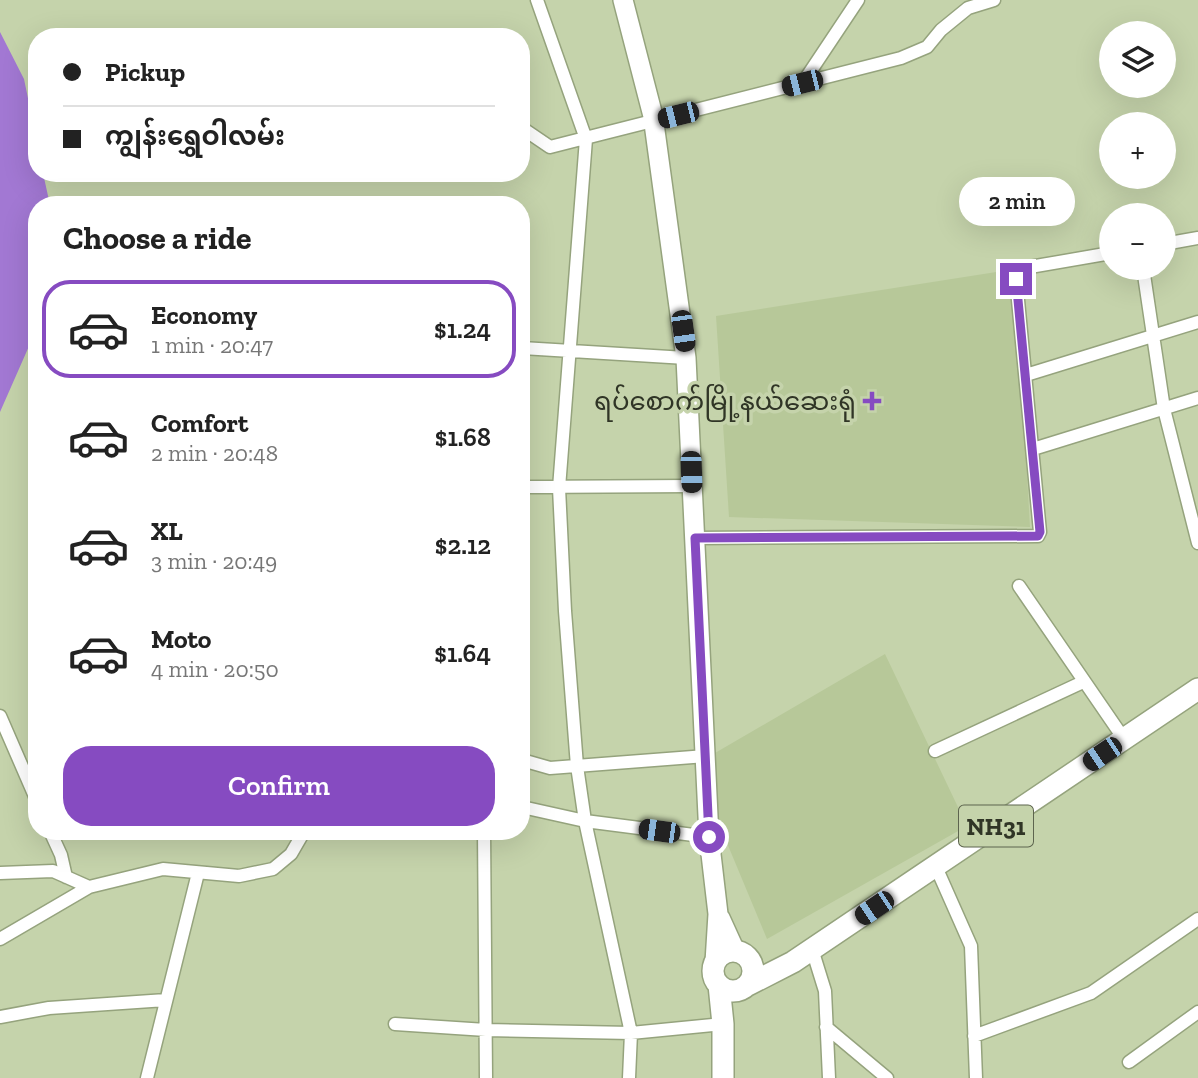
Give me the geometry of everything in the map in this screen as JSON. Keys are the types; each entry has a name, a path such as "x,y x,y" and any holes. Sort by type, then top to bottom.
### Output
{"highway":[{"name":"NH31","path":"735,987 793,961 812,949 1198,689"},
{"path":"735,987 713,974 715,962 724,954 739,953 793,961"},
{"path":"723,1078 723,1024 735,987 752,977 750,960 739,953"}],"main road":[{"path":"623,0 654,121 686,358 709,837 718,914 715,962"},
{"path":"718,914 739,953"}],"street":[{"path":"537,0 586,139 559,488 577,766 585,821 631,1032 629,1078"},
{"path":"802,83 858,0"},
{"path":"530,133 550,147 901,58 927,47 968,4 994,0"},
{"path":"1176,242 1198,238"},
{"path":"695,538 1038,536 1040,532 1016,279 1024,268 1099,255"},
{"path":"1145,280 1164,409 1193,508 1198,543"},
{"path":"1026,375 1198,322"},
{"path":"530,349 686,358"},
{"path":"1032,449 1198,398"},
{"path":"530,488 691,486"},
{"path":"1019,586 1124,739"},
{"path":"935,751 1083,682"},
{"path":"0,716 28,780"},
{"path":"530,762 550,768 705,756"},
{"path":"530,809 585,821 709,837"},
{"path":"54,840 66,877"},
{"path":"0,939 89,887 163,869 239,876 273,869 291,854 299,840"},
{"path":"484,840 486,1078"},
{"path":"936,867 971,946 976,1078"},
{"path":"0,873 53,871 89,887"},
{"path":"146,1078 198,873"},
{"path":"974,1036 1091,993 1198,919"},
{"path":"812,949 824,991 829,1078"},
{"path":"0,1017 49,1008 166,1000"},
{"path":"1129,1062 1198,1012"},
{"path":"395,1024 486,1030 631,1032 723,1024"},
{"path":"826,1027 887,1078"}],"shaded area":[{"path":"0,32 24,79 28,98 28,182 45,182 48,196 28,196 28,348 0,412"},
{"name":"ရပ်စောက်မြို့နယ်ဆေးရုံ","path":"1009,270 1020,354 1030,527 729,517 716,316"},
{"path":"885,654 967,826 767,939 717,819 715,753"}],"place":[{"name":"ရပ်စောက်မြို့နယ်ဆေးရုံ","path":"872,401"}],"route":[{"path":"709,837 695,538 1038,536 1040,532 1016,279"}]}
